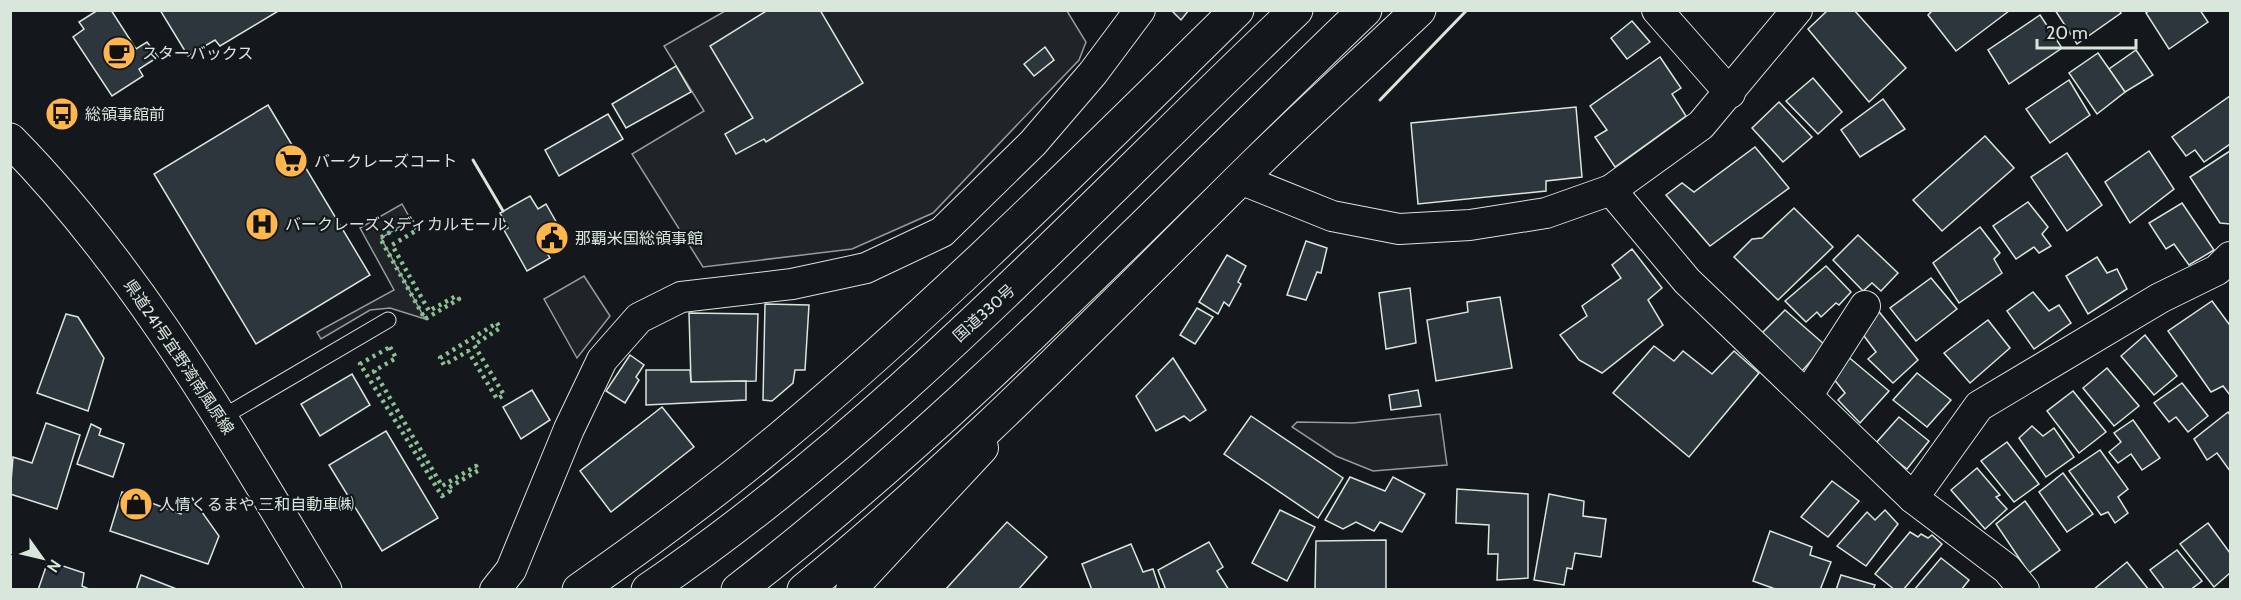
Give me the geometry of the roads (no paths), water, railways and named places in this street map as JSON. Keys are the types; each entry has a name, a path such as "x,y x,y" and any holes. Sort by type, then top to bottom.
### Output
{"main road":[{"path":"579,590 672,525 785,434 976,265 1237,10"},
{"path":"738,590 815,530 987,379 1365,10"},
{"path":"804,590 880,525 1050,370 1239,179 1419,10"},
{"name":"国道330号","path":"648,590 787,485 884,403 1011,289 1293,13"},
{"name":"県道241号宜野湾南風原線","path":"10,140 75,209 118,265 221,418 325,590"}],"street":[{"path":"495,590 511,570 569,429 602,360 639,318 681,297 792,284 866,268 942,232 1033,143 1093,73 1140,10"},
{"path":"1657,10 1730,93"},
{"path":"1239,179 1332,216 1399,229 1470,225 1546,213 1611,190 1701,125 1797,10"},
{"path":"1611,190 1687,281 1913,498 2007,569 2024,590"},
{"path":"1913,498 1979,406 2160,298 2217,270 2230,257"},
{"path":"1807,396 1865,306"},
{"path":"851,590 955,482 1050,370"}],"lane":[{"path":"221,418 388,320"}],"place":[{"name":"スターバックス","path":"119,53"},
{"name":"総領事館前","path":"62,114"},
{"name":"バークレーズコート","path":"291,161"},
{"name":"バークレーズメディカルモール","path":"262,224"},
{"name":"那覇米国総領事館","path":"552,238"},
{"name":"人情くるまや 三和自動車㈱","path":"136,504"}]}
